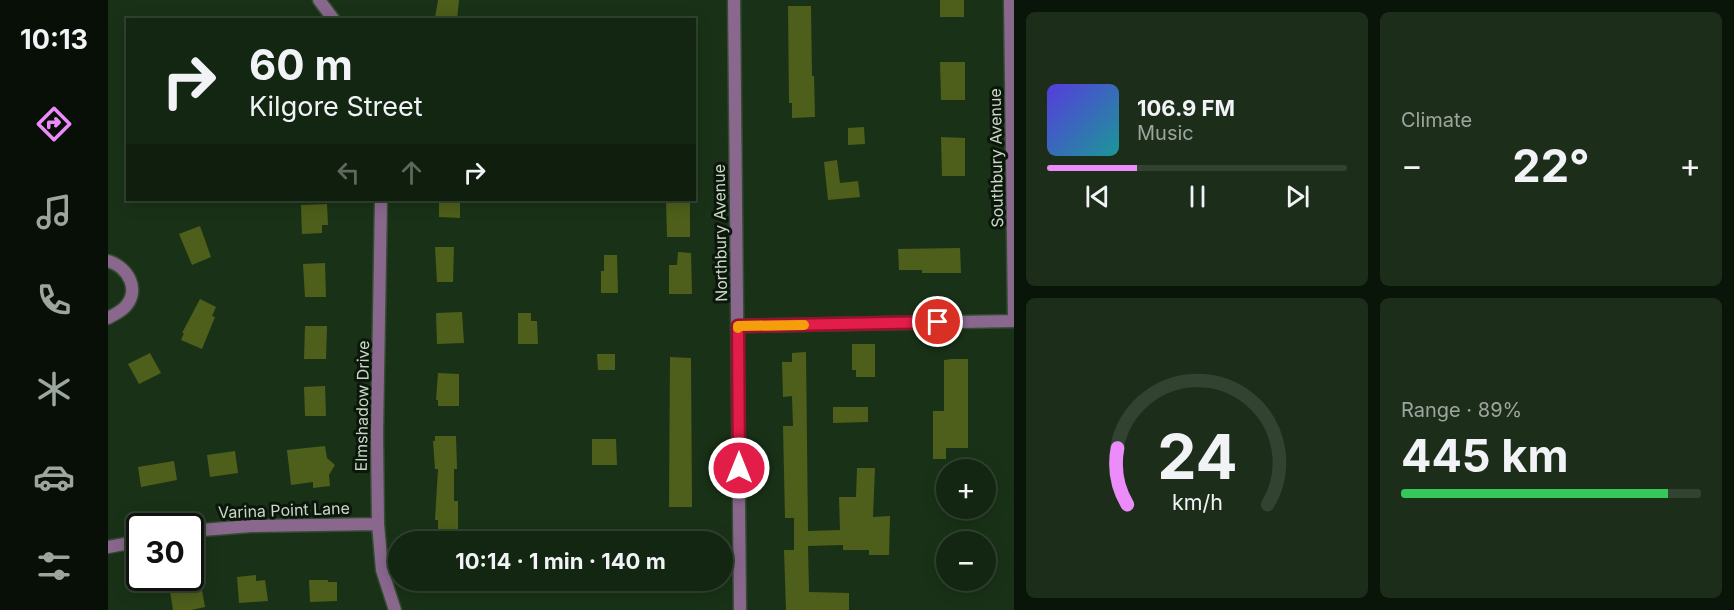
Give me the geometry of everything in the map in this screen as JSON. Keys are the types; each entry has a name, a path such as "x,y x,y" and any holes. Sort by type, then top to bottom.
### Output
{"street":[{"name":"Northbury Avenue","path":"734,0 740,610"},
{"name":"Southbury Avenue","path":"1010,0 1014,315"},
{"path":"322,1 333,18"},
{"name":"Elmshadow Drive","path":"381,201 376,433 378,524 382,570 396,610"},
{"path":"108,261 123,268 130,277 131,286 130,298 126,306 108,318"},
{"path":"738,326 1014,321"},
{"name":"Varina Point Lane","path":"204,530 251,526 378,524"},
{"path":"108,547 126,544"}],"building":[{"path":"438,0 459,0 457,18 435,18"},
{"path":"940,0 964,0 964,17 940,17"},
{"path":"788,6 811,6 815,117 792,118 792,103 789,103"},
{"path":"940,62 965,62 965,100 941,100"},
{"path":"864,127 865,144 848,145 848,128"},
{"path":"941,137 965,138 965,176 942,176"},
{"path":"837,160 840,183 858,181 860,197 828,200 824,162"},
{"path":"439,201 460,201 460,218 439,217"},
{"path":"666,201 690,201 690,237 667,237"},
{"path":"327,204 328,225 322,225 322,233 302,234 301,205"},
{"path":"200,226 211,257 192,265 179,234"},
{"path":"435,247 454,247 453,282 437,282"},
{"path":"960,248 961,273 922,273 922,270 899,270 898,249"},
{"path":"678,252 691,253 692,294 669,294 669,265 677,265"},
{"path":"604,255 617,255 618,293 601,293"},
{"path":"325,263 326,297 305,297 303,264"},
{"path":"200,299 216,307 212,316 215,317 202,349 181,340 184,333 182,333"},
{"path":"462,312 464,343 437,344 436,313"},
{"path":"518,313 531,313 531,321 537,321 538,344 518,344"},
{"path":"305,326 327,326 326,359 304,359"},
{"path":"852,344 875,344 875,377 856,377 856,370 852,370"},
{"path":"806,352 808,531 840,530 839,497 856,497 857,468 875,468 873,517 890,516 889,555 869,555 869,550 843,550 843,545 808,546 809,592 849,593 849,610 786,610 784,550 794,550 794,518 785,518 783,426 793,426 792,396 783,397 782,362 792,362 792,353"},
{"path":"150,353 161,373 139,384 128,364"},
{"path":"597,354 615,354 615,370 598,370"},
{"path":"670,357 691,358 692,507 669,507"},
{"path":"968,359 968,448 946,448 946,459 933,459 933,411 944,411 944,360"},
{"path":"438,373 459,374 459,406 438,406 438,400 436,400"},
{"path":"325,386 326,416 305,416 304,387"},
{"path":"833,407 868,407 868,422 833,423"},
{"path":"435,436 456,436 457,469 454,469 454,501 458,501 458,529 438,529 438,520 435,520 438,469 435,469 433,441 435,441"},
{"path":"592,439 616,439 617,465 592,465"},
{"path":"325,446 327,458 335,465 329,475 330,486 313,488 313,482 291,485 287,450"},
{"path":"235,451 238,473 210,477 207,455"},
{"path":"174,461 177,480 141,487 138,467"},
{"path":"256,575 256,581 265,580 268,601 239,603 237,577"},
{"path":"309,580 337,582 337,601 310,602"},
{"path":"170,591 202,591 205,607 173,610"}],"slow traffic":[{"path":"738,328 738,326 804,325"}],"route":[{"path":"739,468 738,326 938,322"}]}
